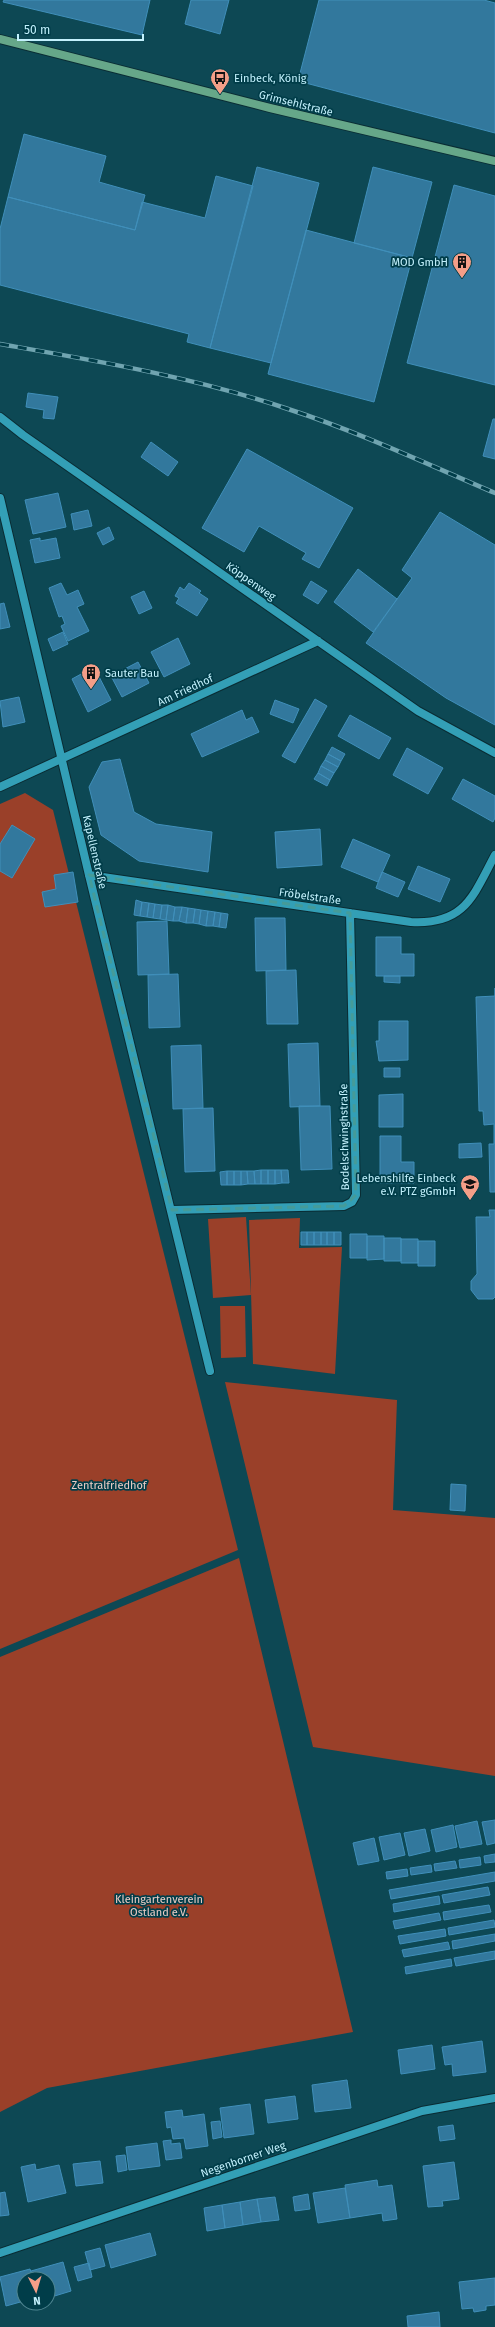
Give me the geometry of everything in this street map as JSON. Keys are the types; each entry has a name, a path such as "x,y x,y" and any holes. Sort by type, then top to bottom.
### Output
{"main road":[{"name":"Grimsehlstraße","path":"0,39 270,108 495,161"}],"street":[{"name":"Köppenweg","path":"0,417 23,436 418,711 495,754"},
{"name":"Kapellenstraße","path":"0,498 89,874 210,1371"},
{"name":"Am Friedhof","path":"0,786 318,641"},
{"name":"Fröbelstraße","path":"89,874 418,923 450,918 468,904 495,855"},
{"name":"Bodelschwinghstraße","path":"172,1210 344,1206 352,1202 356,1195 350,913"},
{"name":"Negenborner Weg","path":"0,2253 422,2111 495,2098"}],"highlighted area":[{"path":"89,875 350,913 356,1195 344,1206 172,1210"}],"green space":[{"name":"Zentralfriedhof","path":"25,793 53,810 238,1550 0,1649 0,804"},
{"path":"246,1217 251,1295 213,1298 208,1219"},
{"path":"300,1218 299,1248 342,1247 335,1374 253,1364 249,1220"},
{"path":"220,1306 245,1306 246,1357 221,1358"},
{"path":"225,1382 397,1400 393,1510 495,1518 495,1776 313,1747"},
{"name":"Kleingartenverein Ostland e.V.","path":"239,1558 353,2032 47,2088 0,2112 0,1657"}],"building":[{"path":"4,0 150,0 142,35 3,2"},
{"path":"191,0 229,0 220,34 185,24"},
{"path":"319,0 484,0 495,3 495,133 298,81"},
{"path":"24,134 106,156 99,182 145,195 135,230 8,197"},
{"path":"257,167 319,183 271,363 210,348"},
{"path":"373,167 432,182 412,258 354,243"},
{"path":"216,176 253,186 210,348 187,342 189,334 0,285 0,229 8,197 135,230 142,202 205,218"},
{"name":"MOD GmbH","path":"454,185 495,196 495,385 407,363"},
{"path":"306,230 412,258 374,402 268,374"},
{"path":"28,393 58,397 54,419 43,418 44,410 26,407"},
{"path":"493,419 495,419 495,459 483,456"},
{"path":"151,442 178,462 168,476 141,457"},
{"path":"247,449 353,508 319,568 302,559 306,553 259,526 244,552 202,528"},
{"path":"58,493 66,527 33,534 25,500"},
{"path":"88,510 92,526 74,530 71,514"},
{"path":"440,512 495,545 495,725 446,698 366,643 412,578 402,570"},
{"path":"109,527 114,539 103,545 97,533"},
{"path":"40,538 40,541 56,538 60,558 35,563 30,540"},
{"path":"358,569 397,599 373,632 334,602"},
{"path":"311,581 327,591 318,604 303,595"},
{"path":"61,583 67,595 78,590 84,604 77,607 89,631 68,641 61,626 65,624 62,616 59,617 49,588"},
{"path":"189,583 201,591 199,593 208,599 197,616 176,603 179,598 175,596 180,587 184,590"},
{"path":"144,591 152,608 139,614 131,597"},
{"path":"4,603 10,627 0,629 0,604"},
{"path":"63,632 68,644 53,651 48,639"},
{"path":"178,638 190,664 164,677 151,652"},
{"path":"138,662 149,683 122,697 111,676"},
{"name":"Sauter Bau","path":"94,667 111,700 88,712 72,679"},
{"path":"19,697 25,722 3,727 0,701"},
{"path":"315,699 327,706 295,763 282,756"},
{"path":"275,700 299,709 293,723 270,714"},
{"path":"242,710 246,720 252,717 259,732 202,757 191,734"},
{"path":"350,715 391,738 379,759 338,736"},
{"path":"332,747 345,754 341,761 328,754"},
{"path":"407,748 443,768 428,794 393,775"},
{"path":"328,754 341,761 338,767 325,760"},
{"path":"120,759 134,812 156,824 212,832 208,872 139,861 101,835 89,787 102,762"},
{"path":"325,760 338,767 334,773 321,766"},
{"path":"321,766 334,773 330,780 318,773"},
{"path":"318,773 330,780 327,786 314,779"},
{"path":"463,779 495,796 495,818 493,822 452,799"},
{"path":"12,825 35,839 12,878 0,871 0,844"},
{"path":"320,829 322,865 277,868 275,832"},
{"path":"353,839 390,855 378,882 341,867"},
{"path":"418,866 450,879 440,902 408,889"},
{"path":"73,872 78,902 45,907 42,892 56,889 54,875"},
{"path":"382,872 405,882 398,897 376,888"},
{"path":"136,900 142,902 140,916 134,915"},
{"path":"142,902 149,903 147,917 140,916"},
{"path":"149,903 155,904 153,918 147,917"},
{"path":"155,904 162,905 160,919 153,918"},
{"path":"162,905 168,905 166,920 160,919"},
{"path":"168,905 175,907 173,921 166,920"},
{"path":"175,907 182,907 179,921 173,921"},
{"path":"182,907 188,908 186,923 179,921"},
{"path":"188,908 195,909 193,923 186,923"},
{"path":"195,909 201,910 199,924 193,923"},
{"path":"201,910 208,911 206,926 199,924"},
{"path":"208,911 215,912 213,926 206,926"},
{"path":"215,912 221,913 219,927 213,926"},
{"path":"221,913 228,914 226,928 219,927"},
{"path":"255,918 285,918 286,970 256,971"},
{"path":"167,921 169,974 138,975 137,922"},
{"path":"376,937 401,937 401,954 414,954 414,976 376,976"},
{"path":"296,970 298,1024 267,1024 266,971"},
{"path":"178,974 180,1027 149,1028 148,975"},
{"path":"384,976 400,976 400,983 384,982"},
{"path":"495,996 495,1192 490,1192 489,1144 494,1144 494,1124 484,1125 483,1111 479,1111 476,997"},
{"path":"379,1021 408,1021 408,1060 379,1061 376,1041 379,1041"},
{"path":"318,1043 320,1106 290,1107 288,1044"},
{"path":"201,1045 203,1108 173,1109 171,1046"},
{"path":"384,1068 400,1068 400,1077 384,1077"},
{"path":"403,1094 403,1127 379,1127 379,1095"},
{"path":"299,1106 330,1106 332,1169 301,1170"},
{"path":"213,1108 215,1171 185,1172 183,1109"},
{"path":"380,1136 401,1136 401,1162 414,1162 414,1183 380,1183"},
{"path":"481,1143 482,1157 459,1158 459,1144"},
{"path":"261,1170 268,1170 268,1184 261,1184"},
{"path":"261,1170 261,1184 255,1184 254,1171"},
{"path":"268,1170 275,1170 275,1184 268,1184"},
{"path":"275,1170 281,1170 282,1183 275,1184"},
{"path":"281,1170 288,1170 289,1183 282,1183"},
{"path":"227,1171 234,1171 234,1185 227,1185"},
{"path":"227,1171 227,1185 221,1185 220,1172"},
{"path":"234,1171 241,1171 241,1185 234,1185"},
{"path":"241,1171 247,1171 248,1184 241,1185"},
{"path":"247,1171 254,1171 255,1184 248,1184"},
{"path":"489,1210 495,1210 495,1297 493,1299 478,1299 471,1290 471,1281 477,1274 476,1217 490,1217"},
{"path":"301,1232 307,1232 307,1245 301,1245"},
{"path":"307,1232 314,1232 314,1245 307,1245"},
{"path":"314,1232 321,1232 321,1245 314,1245"},
{"path":"321,1232 327,1232 327,1245 321,1245"},
{"path":"327,1232 334,1232 334,1245 327,1245"},
{"path":"334,1232 341,1232 341,1245 334,1245"},
{"path":"350,1234 367,1234 367,1258 350,1258"},
{"path":"367,1236 384,1236 384,1259 367,1260"},
{"path":"384,1238 401,1238 401,1261 384,1261"},
{"path":"401,1239 418,1239 418,1263 401,1263"},
{"path":"418,1241 435,1241 435,1266 418,1266"},
{"path":"451,1484 466,1485 465,1511 450,1510"},
{"path":"495,1820 495,1843 487,1845 482,1822"},
{"path":"477,1821 482,1844 460,1848 455,1826"},
{"path":"453,1825 457,1847 436,1852 431,1830"},
{"path":"425,1829 430,1851 409,1856 404,1833"},
{"path":"400,1833 405,1855 384,1860 379,1837"},
{"path":"374,1838 379,1861 358,1865 353,1843"},
{"path":"495,1854 495,1862 485,1863 484,1856"},
{"path":"480,1857 481,1865 460,1868 459,1860"},
{"path":"455,1861 457,1868 435,1871 434,1864"},
{"path":"431,1865 432,1872 411,1875 410,1868"},
{"path":"407,1869 408,1876 387,1879 386,1872"},
{"path":"495,1872 495,1881 391,1899 389,1890"},
{"path":"488,1887 490,1895 444,1903 442,1895"},
{"path":"439,1896 440,1904 394,1912 393,1904"},
{"path":"489,1905 491,1912 444,1920 443,1912"},
{"path":"439,1913 441,1920 395,1929 393,1921"},
{"path":"494,1920 495,1927 449,1935 448,1928"},
{"path":"445,1929 446,1936 400,1944 398,1936"},
{"path":"495,1934 495,1941 453,1949 452,1941"},
{"path":"448,1942 450,1949 404,1957 402,1950"},
{"path":"495,1951 495,1959 456,1966 454,1958"},
{"path":"451,1959 452,1966 406,1974 405,1967"},
{"path":"482,2041 486,2072 453,2076 452,2064 445,2065 442,2047"},
{"path":"432,2045 435,2069 401,2074 398,2050"},
{"path":"347,2080 351,2108 315,2112 312,2085"},
{"path":"295,2096 298,2119 268,2123 265,2100"},
{"path":"250,2104 254,2134 224,2138 220,2108"},
{"path":"182,2110 183,2117 204,2114 208,2146 186,2149 184,2138 173,2139 171,2127 167,2128 165,2112"},
{"path":"220,2121 222,2137 213,2139 211,2122"},
{"path":"453,2125 455,2139 440,2141 438,2127"},
{"path":"171,2140 171,2144 180,2143 182,2158 166,2160 163,2141"},
{"path":"157,2143 160,2166 129,2170 126,2147"},
{"path":"125,2155 127,2170 118,2172 116,2156"},
{"path":"100,2161 103,2183 76,2186 73,2164"},
{"path":"454,2162 459,2199 442,2201 443,2206 428,2207 423,2166"},
{"path":"35,2164 36,2170 59,2165 66,2193 28,2202 21,2167"},
{"path":"377,2180 378,2187 392,2185 397,2219 383,2221 382,2213 350,2218 345,2185"},
{"path":"345,2188 350,2218 318,2223 313,2193"},
{"path":"5,2192 9,2215 0,2216 0,2193"},
{"path":"308,2194 310,2209 295,2211 293,2197"},
{"path":"275,2197 279,2220 261,2222 257,2199"},
{"path":"257,2199 261,2222 243,2225 240,2202"},
{"path":"240,2202 243,2225 225,2228 222,2205"},
{"path":"222,2205 225,2228 207,2231 204,2208"},
{"path":"150,2233 156,2255 111,2268 105,2245"},
{"path":"100,2248 105,2266 90,2270 85,2252"},
{"path":"63,2262 71,2291 56,2296 56,2271 31,2271"},
{"path":"89,2263 92,2277 78,2281 74,2267"},
{"path":"16,2273 16,2303 6,2306 0,2277"},
{"path":"495,2278 495,2305 486,2306 486,2310 474,2312 473,2308 462,2309 459,2282"},
{"path":"439,2312 440,2327 408,2327 407,2316"}],"railway":[{"path":"0,344 145,371 253,398 341,428 495,493"}],"place":[{"name":"Einbeck, König","path":"220,95"},
{"name":"MOD GmbH","path":"462,279"},
{"name":"Sauter Bau","path":"91,690"},
{"name":"Lebenshilfe Einbeck e.V. PTZ gGmbH","path":"470,1201"}]}
